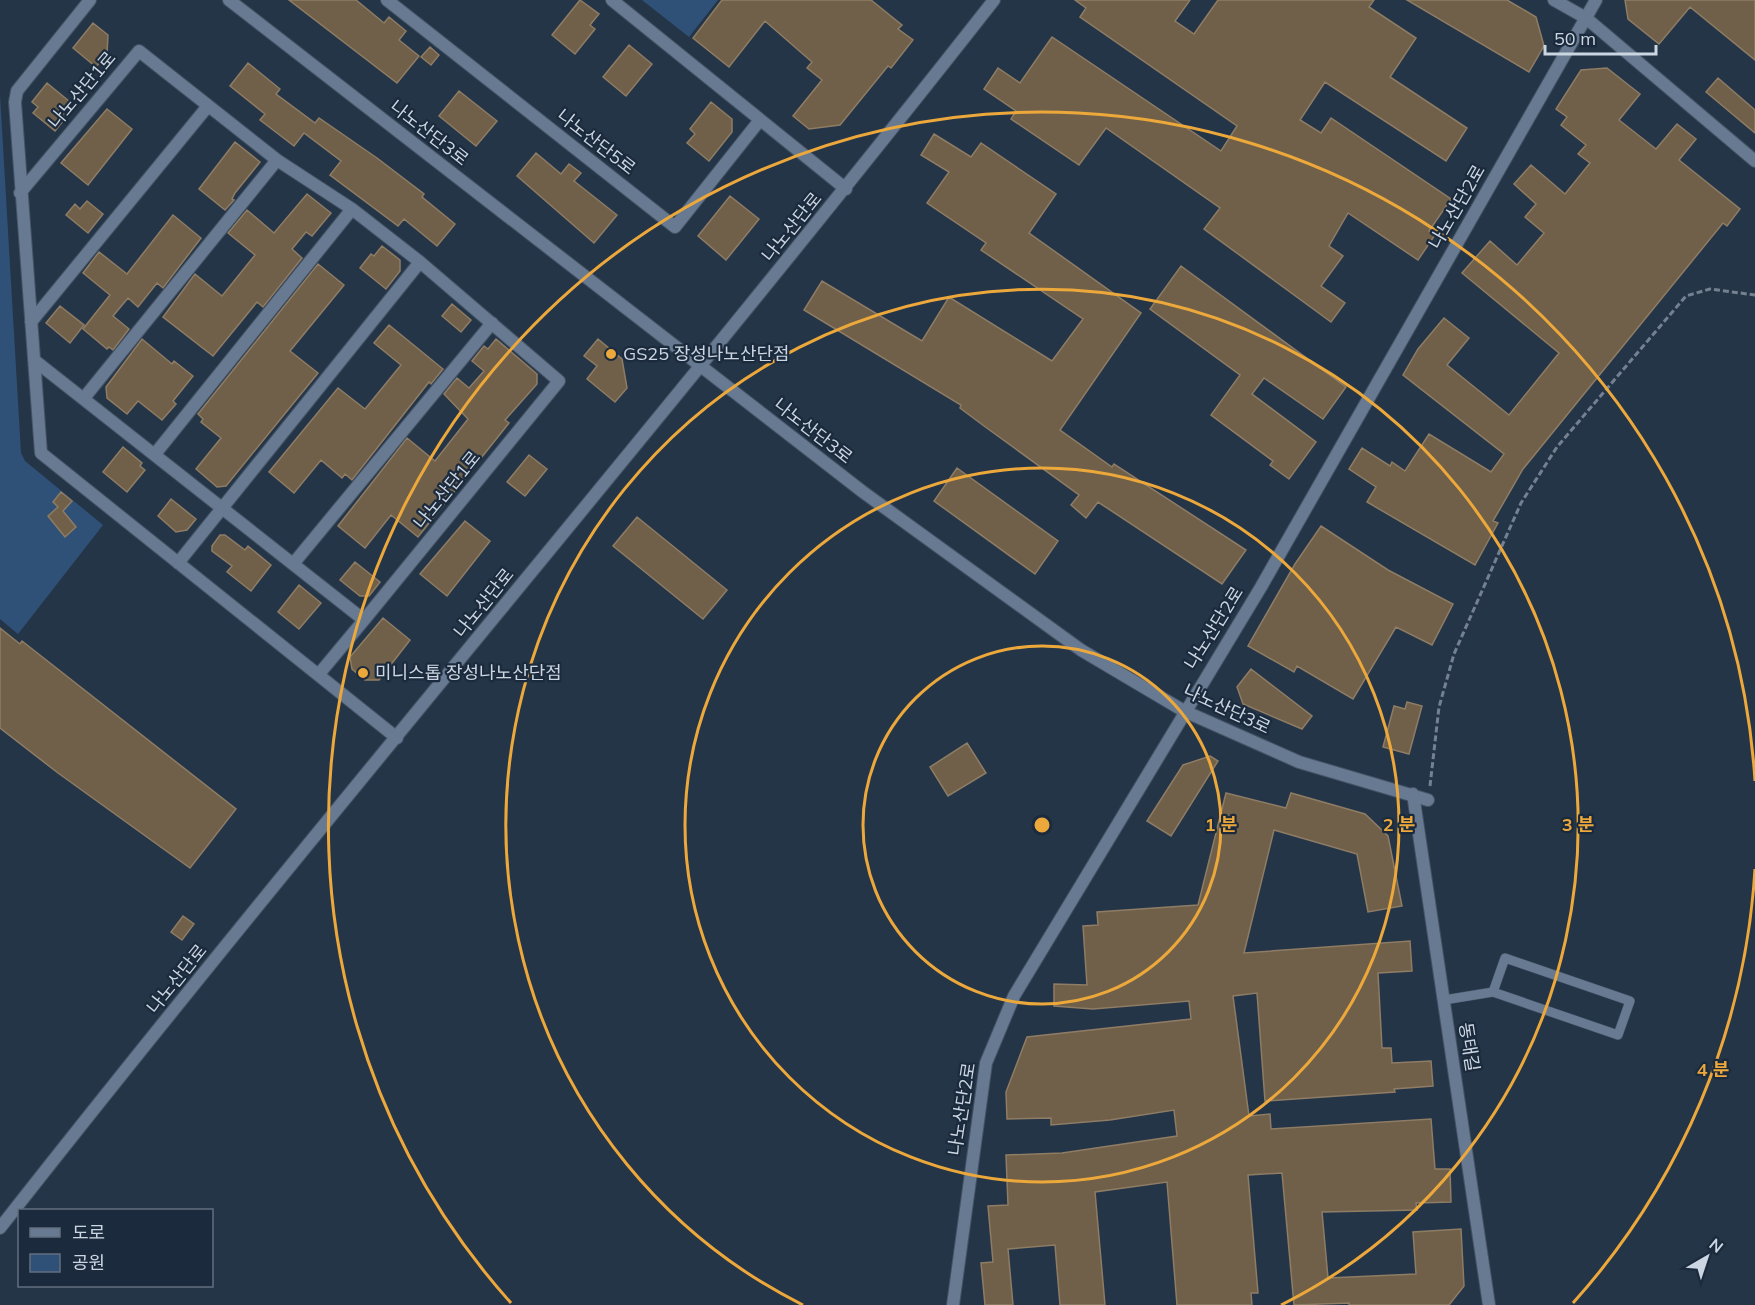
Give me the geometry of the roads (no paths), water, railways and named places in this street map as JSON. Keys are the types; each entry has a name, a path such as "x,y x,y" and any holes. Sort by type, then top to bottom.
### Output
{"street":[{"path":"90,0 17,91 15,102 41,453 397,738"},
{"name":"나노산단3로","path":"229,0 863,492 1081,650 1184,711 1299,762 1428,800"},
{"name":"나노산단5로","path":"387,0 675,227 760,120"},
{"path":"612,0 846,189"},
{"name":"나노산단로","path":"0,1228 397,738 702,367 846,189 994,0"},
{"path":"1554,0 1586,18 1755,161"},
{"name":"나노산단2로","path":"953,1305 986,1063 1014,996 1261,586 1596,0"},
{"name":"나노산단1로","path":"20,193 139,51 277,160 352,209 420,262 559,381 364,620"},
{"path":"31,322 208,106"},
{"path":"84,398 277,160"},
{"path":"155,454 352,209"},
{"path":"178,563 420,262"},
{"path":"293,564 492,323"},
{"path":"34,360 364,620 319,674"},
{"name":"동태길","path":"1413,794 1489,1305"}],"lane":[{"path":"1444,1000 1493,992 1618,1035 1630,1001 1504,958 1493,992"}],"place":[{"name":"GS25 장성나노산단점","path":"611,354"},
{"name":"미니스톱 장성나노산단점","path":"363,673"}]}
